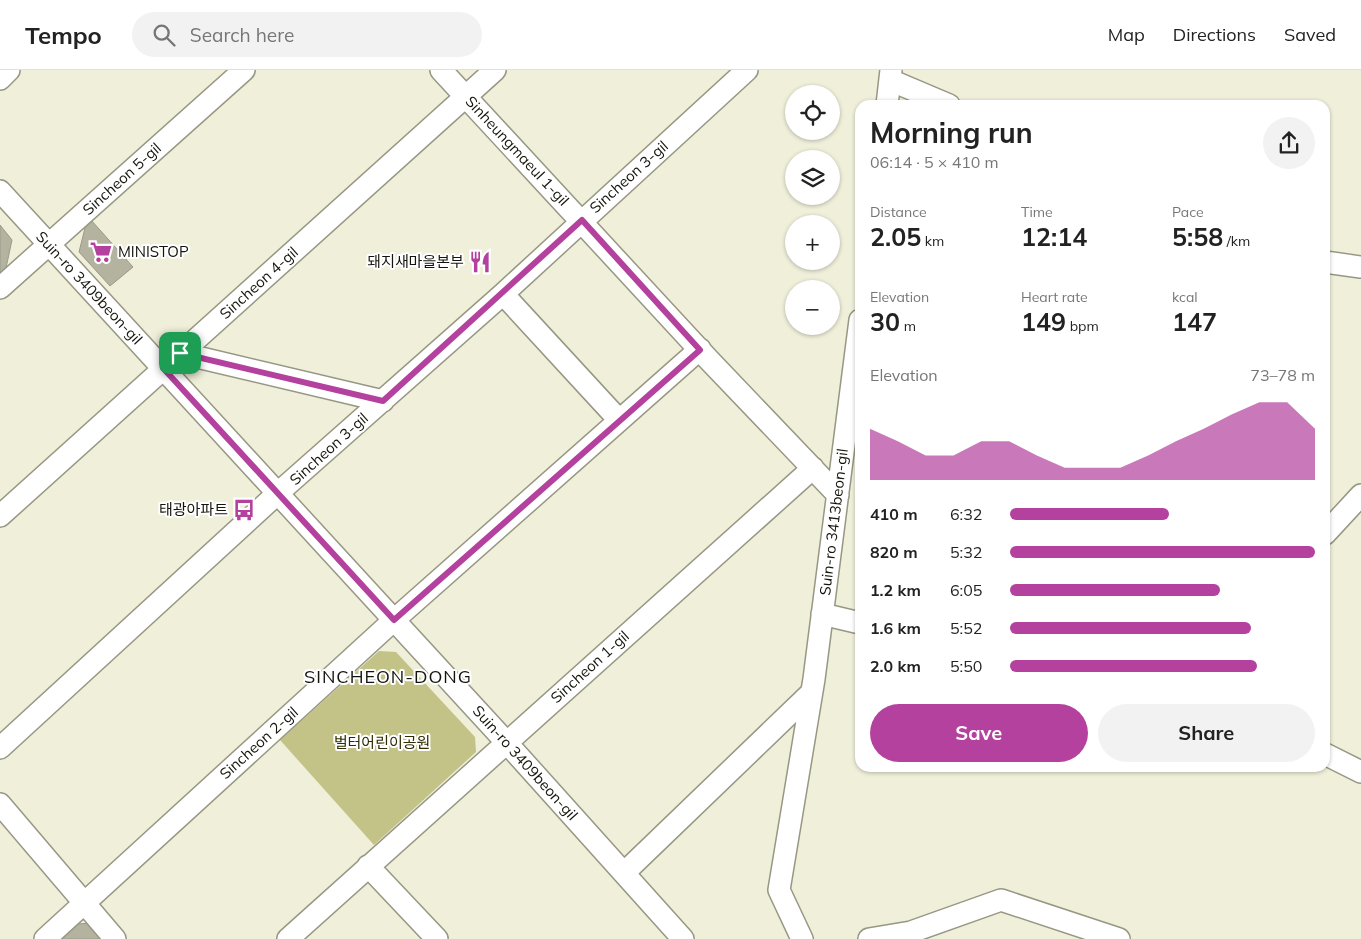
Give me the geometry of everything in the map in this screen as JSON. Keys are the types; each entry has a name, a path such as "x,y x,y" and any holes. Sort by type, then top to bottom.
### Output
{"street":[{"path":"0,79 9,70"},
{"name":"Sincheon 5-gil","path":"0,288 244,70"},
{"name":"Sinheungmaeul 1-gil","path":"441,70 582,220 700,350 838,495"},
{"name":"Sincheon 4-gil","path":"0,516 495,70"},
{"name":"Sincheon 3-gil","path":"0,748 278,493 503,294 747,70"},
{"path":"888,100 890,75 939,100"},
{"name":"Suin-ro 3409beon-gil","path":"0,191 506,742 683,939"},
{"path":"1330,263 1361,267"},
{"path":"503,294 619,420"},
{"name":"Sincheon 2-gil","path":"45,939 394,620 700,350"},
{"path":"180,353 383,401"},
{"name":"Suin-ro 3413beon-gil","path":"802,939 779,890 812,694 855,360"},
{"name":"Sincheon 1-gil","path":"288,939 813,468"},
{"path":"1330,529 1361,495"},
{"path":"822,614 855,622"},
{"path":"624,873 812,694"},
{"path":"1330,756 1361,772"},
{"path":"0,804 115,939"},
{"path":"368,866 436,939"},
{"path":"869,939 911,932 1001,900 1119,939"}],"green space":[{"name":"벌터어린이공원","path":"379,651 396,652 475,737 476,752 374,845 280,740"}],"building":[{"path":"91,220 133,267 110,286 79,252 85,228"},
{"path":"0,225 12,240 6,268 0,273"},
{"path":"92,923 107,939 61,939 77,924"}],"place":[{"name":"MINISTOP","path":"101,252"},
{"name":"돼지새마을본부","path":"480,262"},
{"name":"태광아파트","path":"244,510"}],"district":[{"name":"SINCHEON-DONG","path":"388,677"}],"route":[{"path":"582,220 700,350 394,620 163,368 180,353 383,401 503,294 582,220"}]}
